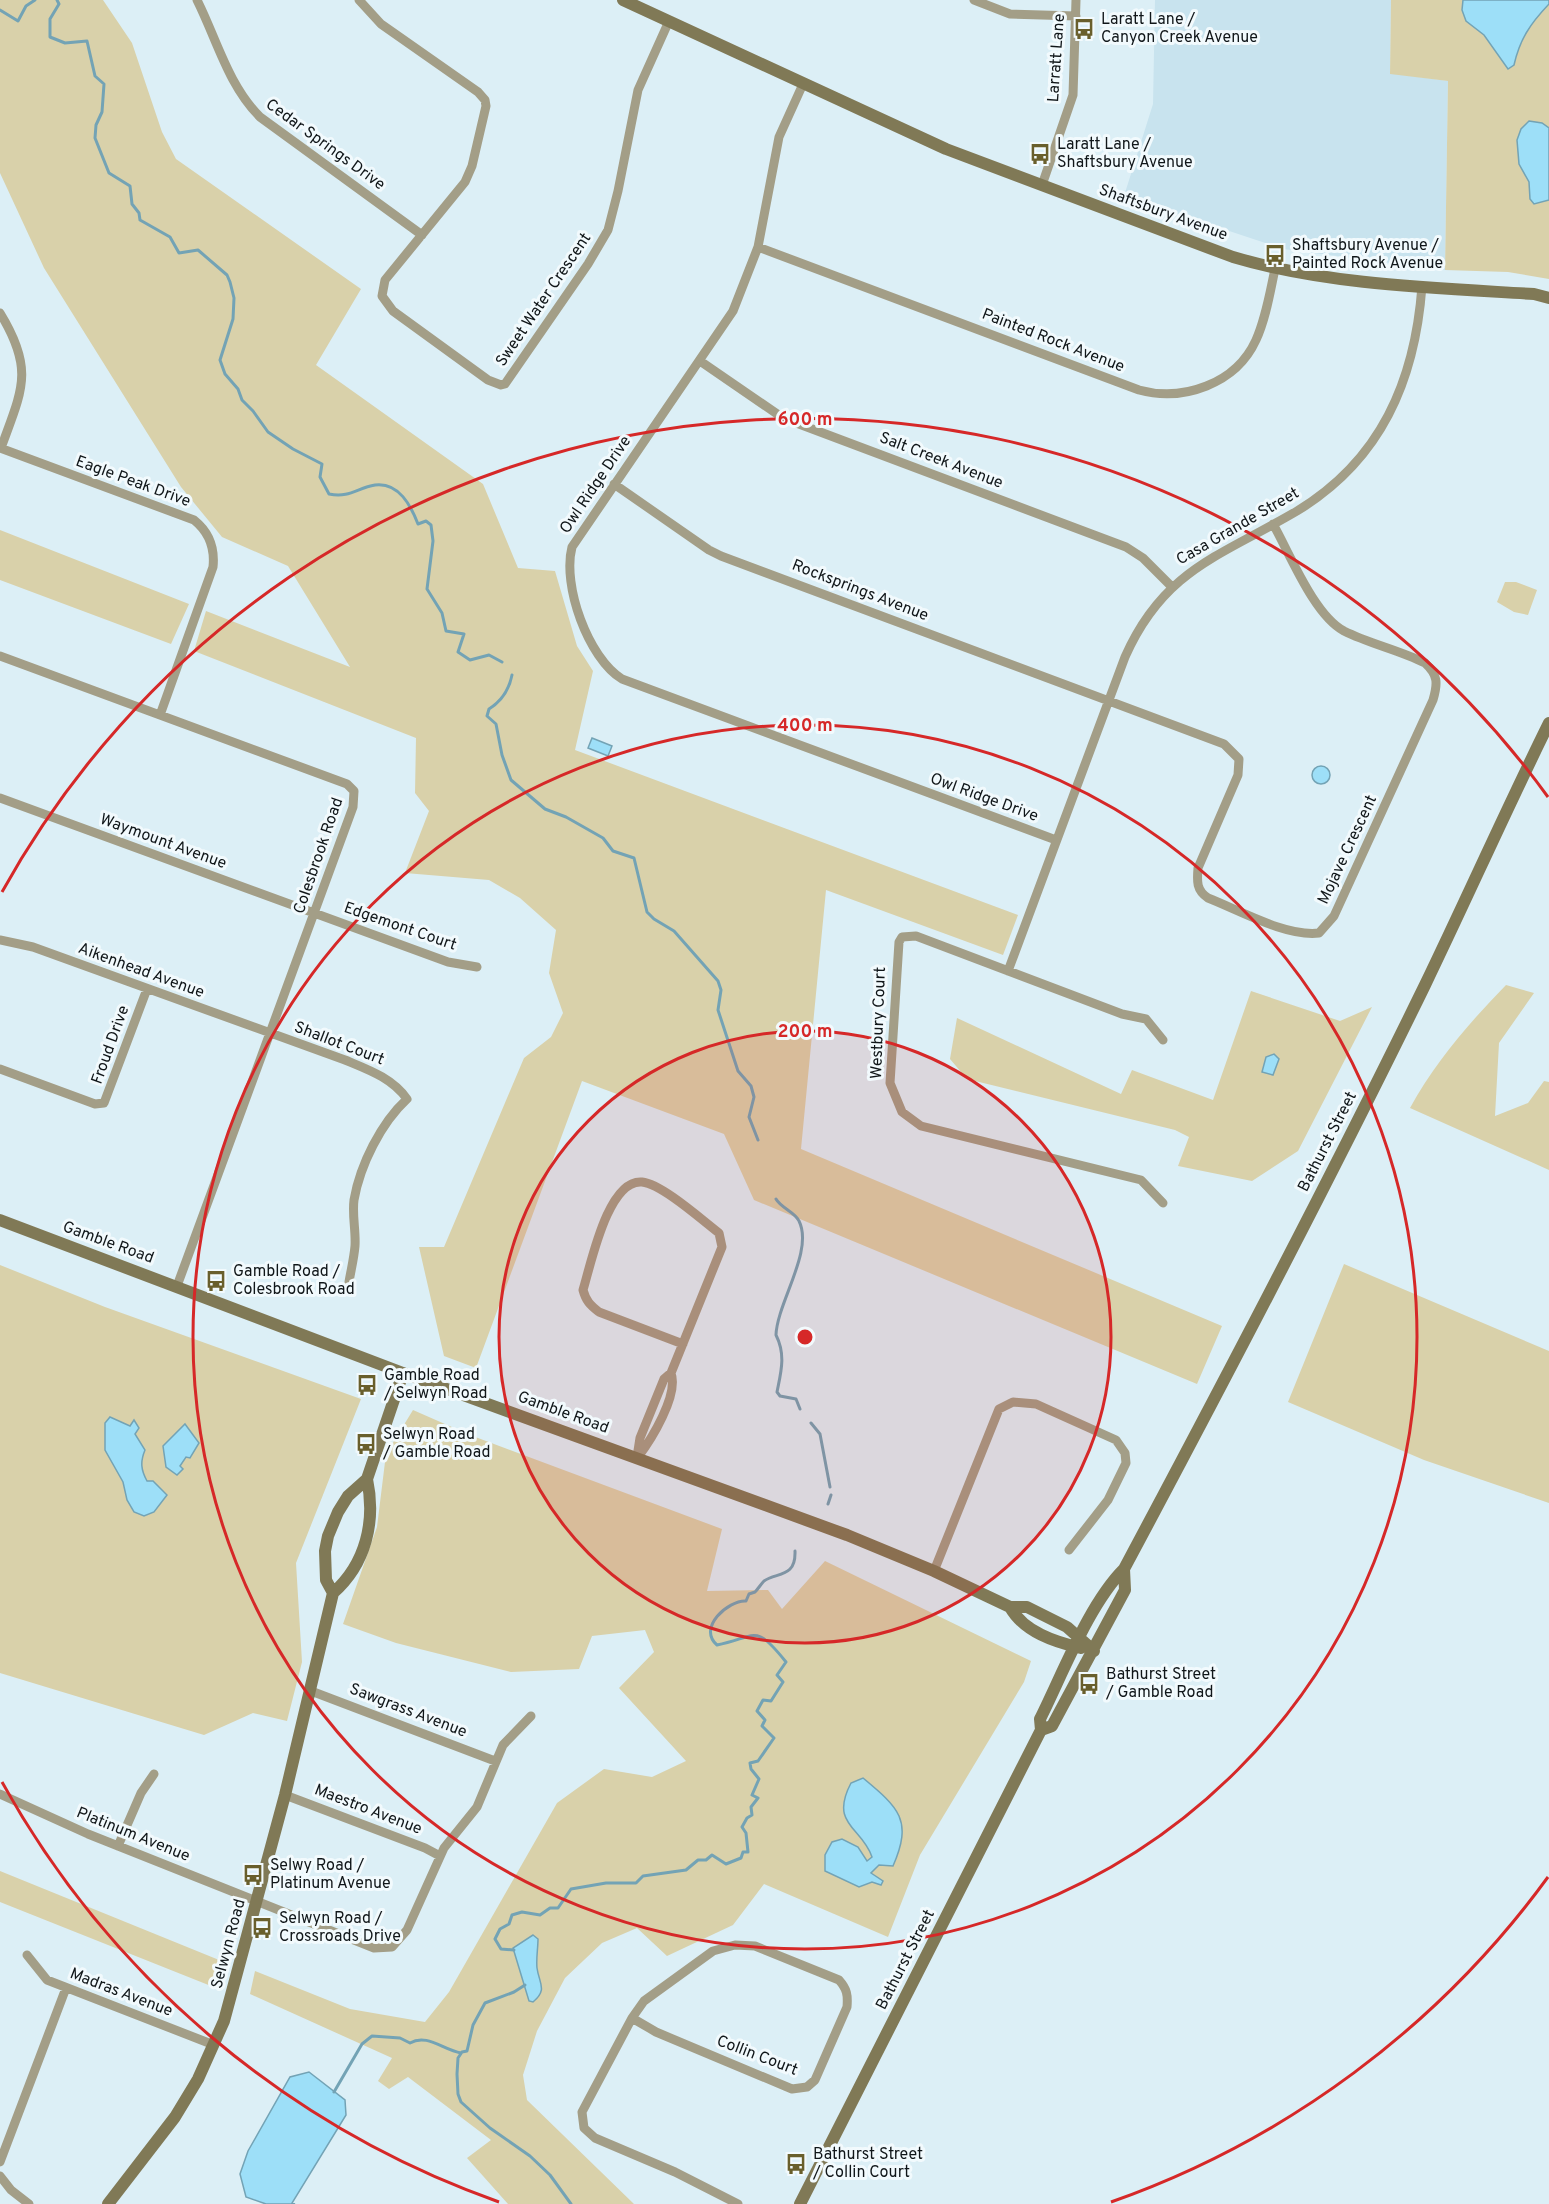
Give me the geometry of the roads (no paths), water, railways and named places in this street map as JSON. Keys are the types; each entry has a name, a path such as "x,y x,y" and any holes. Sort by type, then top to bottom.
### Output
{"main road":[{"name":"Shaftsbury Avenue","path":"623,0 924,140 1233,257 1275,269 1422,286 1534,294 1549,298"},
{"name":"Bathurst Street","path":"800,2204 1041,1730 1040,1719 1078,1642 1110,1583 1124,1569 1348,1140 1426,984 1494,832 1549,723"},
{"name":"Gamble Road","path":"0,1220 403,1373 847,1535 934,1571 1010,1607 1027,1607 1067,1627 1078,1642 1094,1651"},
{"name":"Selwyn Road","path":"333,1593 326,1580 325,1551 328,1536 348,1496 367,1479 403,1373"},
{"name":"Selwyn Road","path":"108,2204 175,2117 213,2045 230,2003 285,1796 333,1593 356,1568 367,1534 373,1504 367,1479"},
{"name":"Bathurst Street","path":"1041,1730 1052,1726 1094,1651 1125,1590 1124,1569"},
{"name":"Gamble Road","path":"1010,1607 1019,1622 1061,1644 1078,1642"}],"street":[{"name":"Cedar Springs Drive","path":"197,0 237,89 249,106 275,129 422,235"},
{"name":"Sweet Water Crescent","path":"359,0 381,24 478,92 485,100 486,106 472,166 456,194 386,280 382,296 386,304 495,384 505,384 588,264 608,230 638,90 669,21"},
{"path":"974,0 1010,14 1076,16"},
{"name":"Larratt Lane","path":"1042,185 1073,95 1076,0"},
{"name":"Owl Ridge Drive","path":"803,84 778,137 758,246 733,311 575,541 569,566 572,588 591,644 612,673 633,683 1056,840"},
{"name":"Painted Rock Avenue","path":"758,246 1139,390 1166,394 1198,389 1213,383 1225,376 1245,357 1256,340 1263,321 1275,269"},
{"name":"Casa Grande Street","path":"1008,971 1135,633 1148,613 1171,586 1194,569 1326,492 1347,473 1384,425 1399,395 1409,368 1418,326 1422,286"},
{"path":"0,313 16,342 23,373 18,400 0,448"},
{"name":"Salt Creek Avenue","path":"700,361 783,418 1126,547 1152,565 1171,586"},
{"name":"Eagle Peak Drive","path":"0,448 194,520 208,535 214,557 213,567 159,715"},
{"name":"Rocksprings Avenue","path":"614,484 721,556 1108,700"},
{"name":"Mojave Crescent","path":"1108,700 1224,744 1239,759 1238,775 1198,868 1197,885 1200,893 1300,934 1319,933 1334,916 1433,700 1437,680 1434,671 1425,663 1342,630 1330,621 1318,606 1273,524"},
{"name":"Colesbrook Road","path":"0,656 347,784 354,791 353,807 315,914 177,1286"},
{"name":"Waymount Avenue","path":"0,798 315,914"},
{"name":"Edgemont Court","path":"315,914 448,962 477,967"},
{"name":"Westbury Court","path":"1162,1203 1141,1180 921,1126 902,1112 890,1083 897,950 902,937 916,936 1122,1014 1146,1019 1163,1040"},
{"name":"Aikenhead Avenue","path":"0,940 33,947 270,1034"},
{"name":"Froud Drive","path":"0,1069 95,1104 104,1103 147,988"},
{"name":"Shallot Court","path":"270,1034 366,1068 398,1087 407,1100 394,1111 385,1126 358,1184 354,1206 355,1244 349,1282"},
{"path":"638,1457 650,1442 662,1417 674,1382 671,1373 683,1344 722,1247 719,1233 657,1188 643,1182 627,1185 617,1194 598,1239 583,1290 585,1298 588,1304 599,1312 683,1344"},
{"path":"934,1571 999,1409 1013,1402 1036,1404 1116,1440 1125,1453 1126,1463 1108,1500 1069,1550"},
{"name":"Sawgrass Avenue","path":"311,1691 495,1761"},
{"name":"Platinum Avenue","path":"0,1794 118,1846 374,1948 392,1947 407,1930 440,1856 477,1806 503,1745 531,1716"},
{"path":"118,1846 141,1793 154,1774"},
{"name":"Maestro Avenue","path":"285,1796 425,1848 440,1856"},
{"name":"Collin Court","path":"632,2018 656,2032 792,2089 807,2087 815,2080 847,2007 847,1991 839,1980 764,1948 735,1944 705,1955 644,2001 632,2018 582,2112 584,2128 595,2138 675,2172 738,2204"},
{"name":"Madras Avenue","path":"27,1955 47,1980 213,2045"},
{"path":"0,2162 66,1988"},
{"path":"0,2176 11,2190 29,2204"}],"water":[{"path":"1463,0 1549,0 1549,4 1527,32 1519,47 1514,65 1508,69 1484,35 1466,21 1462,10"},
{"path":"1529,121 1542,123 1549,128 1549,200 1534,204 1530,199 1529,182 1519,164 1517,140 1521,129"},
{"path":"592,738 612,746 608,756 588,748"},
{"path":"1321,766 1327,769 1330,775 1327,781 1321,784 1315,781 1312,775 1315,769"},
{"path":"1274,1054 1279,1059 1273,1075 1262,1072 1266,1057"},
{"path":"110,1417 130,1426 134,1420 139,1428 135,1434 145,1450 142,1470 147,1481 153,1481 167,1495 154,1512 144,1516 134,1512 127,1500 123,1482 105,1450 105,1423"},
{"path":"185,1424 199,1443 190,1458 186,1457 180,1466 183,1469 177,1475 166,1467 163,1446"},
{"path":"863,1778 894,1807 902,1826 902,1837 893,1866 879,1865 871,1873 883,1881 881,1885 872,1882 859,1887 825,1871 825,1855 832,1842 842,1839 858,1847 867,1861 872,1857 845,1817 845,1797 851,1783"},
{"path":"533,1935 538,1939 537,1965 541,1990 538,1998 533,2002 529,2001 513,1948"},
{"path":"309,2072 345,2100 346,2115 292,2203 295,2204 266,2204 246,2197 240,2174 248,2151 290,2077"}],"waterway":[{"path":"0,10 18,21 26,6 35,0"},
{"path":"57,0 59,4 50,19 50,37 65,43 87,41 95,76 104,84 102,112 96,125 95,138 109,173 130,186 132,204 139,213 140,220 170,237 179,253 198,250 227,275 234,298 233,319 220,360 225,374 238,389 242,400 268,432 293,449 322,464 320,477 329,494 343,495 375,485 391,487 408,503 418,524 426,521 431,525 433,541 427,589 442,613 446,631 464,634 458,652 470,660 489,655 502,662"},
{"path":"512,675 504,695 489,709 487,716 496,724 502,755 511,780 545,809 566,817 603,838 613,851 634,858 647,912 674,931 718,981 721,990 718,1010 738,1071 751,1086 754,1097 749,1117 758,1140"},
{"path":"776,1199 797,1218 802,1233 799,1262 782,1308 776,1335 782,1357 777,1392 780,1396 796,1399 800,1409"},
{"path":"811,1423 820,1434 830,1487"},
{"path":"828,1504 831,1495"},
{"path":"514,1950 501,1949 495,1939 500,1929 509,1924 512,1915 522,1912 540,1915 550,1908 558,1908 571,1889 606,1883 636,1883 643,1876 686,1870 698,1860 706,1860 712,1855 726,1864 741,1858 743,1852 748,1852 746,1833 742,1827 747,1818 752,1815 751,1807 758,1798 752,1795 759,1779 751,1769 750,1763 758,1761 774,1738 762,1726 765,1720 757,1711 763,1700 771,1701 783,1682 777,1675 786,1662 761,1637 748,1636 717,1645 712,1638 711,1631 717,1616 724,1610 731,1605 746,1601 749,1594 755,1592 764,1581 789,1570 795,1551"},
{"path":"525,1985 514,1992 485,2003 473,2025 467,2051 462,2052 458,2058 458,2094 461,2102 490,2128 530,2156 550,2175 571,2204"},
{"path":"334,2092 362,2044 372,2036 400,2038 410,2043 416,2040 429,2041 461,2053"}],"place":[{"name":"Laratt Lane / Canyon Creek Avenue","path":"1084,29"},
{"name":"Laratt Lane / Shaftsbury Avenue","path":"1040,154"},
{"name":"Shaftsbury Avenue / Painted Rock Avenue","path":"1275,255"},
{"name":"Gamble Road / Colesbrook Road","path":"216,1281"},
{"name":"Gamble Road / Selwyn Road","path":"367,1385"},
{"name":"Selwyn Road / Gamble Road","path":"366,1444"},
{"name":"Bathurst Street / Gamble Road","path":"1089,1684"},
{"name":"Selwy Road / Platinum Avenue","path":"253,1875"},
{"name":"Selwyn Road / Crossroads Drive","path":"262,1928"},
{"name":"Bathurst Street / Collin Court","path":"796,2164"}]}
